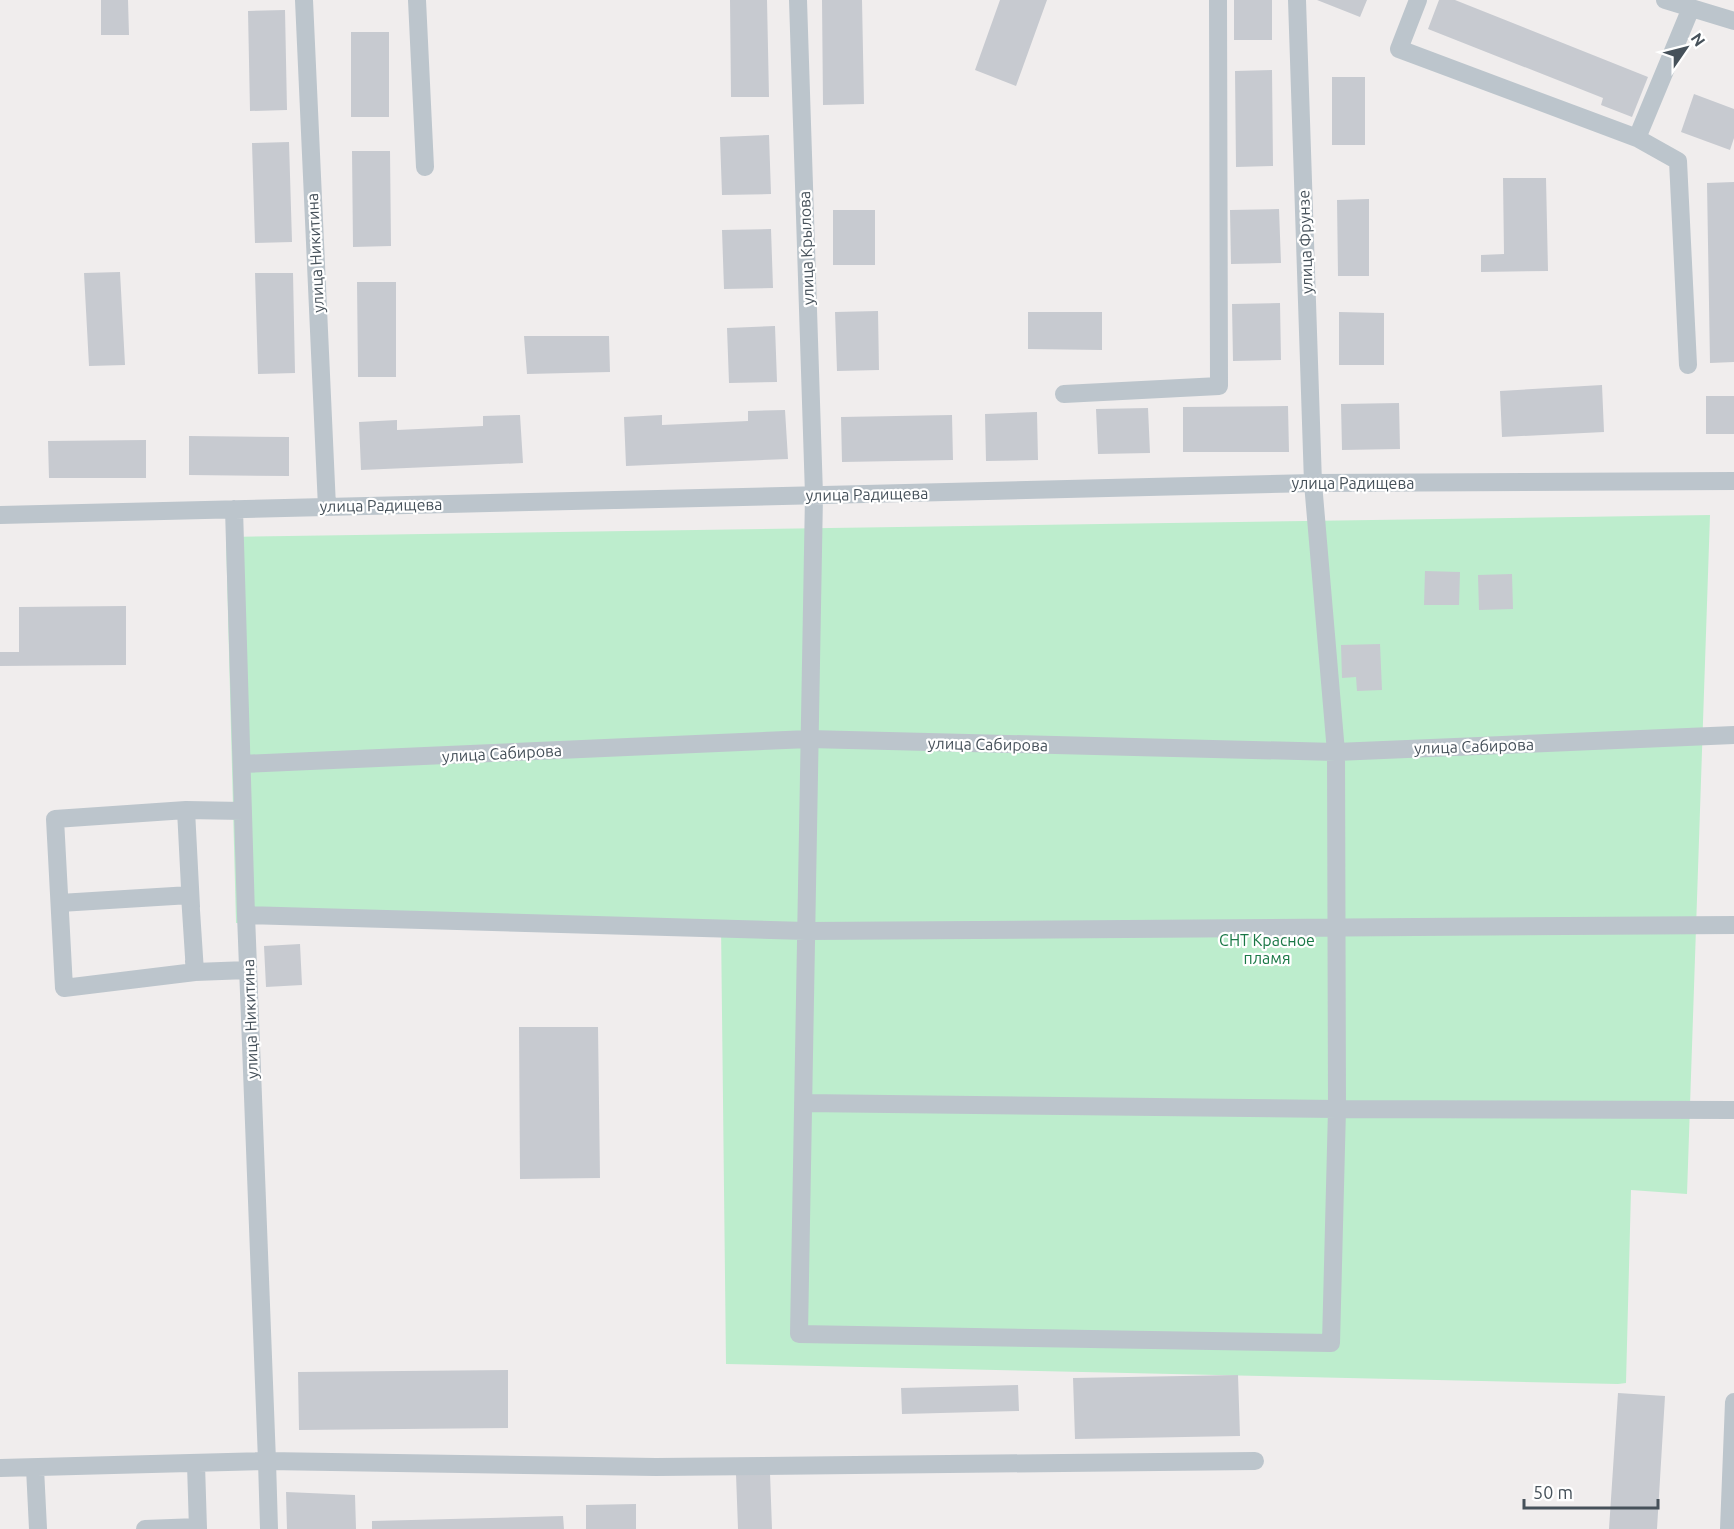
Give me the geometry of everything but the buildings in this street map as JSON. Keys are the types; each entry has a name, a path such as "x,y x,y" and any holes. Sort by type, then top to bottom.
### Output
{"street":[{"name":"улица Никитина","path":"304,0 327,507"},
{"path":"417,0 426,167"},
{"name":"улица Крылова","path":"798,0 814,495 799,1334 1331,1343 1337,1109"},
{"path":"1064,394 1219,386 1218,0"},
{"name":"улица Фрунзе","path":"1297,0 1313,483 1336,752 1337,1109"},
{"path":"1418,0 1399,49 1638,138 1678,161 1689,365"},
{"path":"1665,0 1734,21"},
{"path":"1638,138 1691,8"},
{"name":"улица Радищева","path":"0,515 1313,483 1734,481"},
{"name":"улица Никитина","path":"234,509 268,1529"},
{"name":"улица Сабирова","path":"242,764 809,739 1336,752 1734,735"},
{"path":"186,810 195,972"},
{"path":"243,812 186,810 55,819 64,988 195,972 248,970"},
{"path":"60,903 190,895"},
{"path":"246,915 806,931 1734,925"},
{"path":"803,1103 1337,1109 1734,1110"},
{"path":"1729,1529 1734,1402"},
{"path":"0,1468 267,1461 656,1467 1255,1461"},
{"path":"145,1529 198,1528 196,1464"},
{"path":"34,1468 38,1529"}],"green space":[{"name":"СНТ Красное пламя","path":"1710,515 1687,1194 1631,1190 1626,1383 726,1364 721,925 236,923 226,537"}]}
